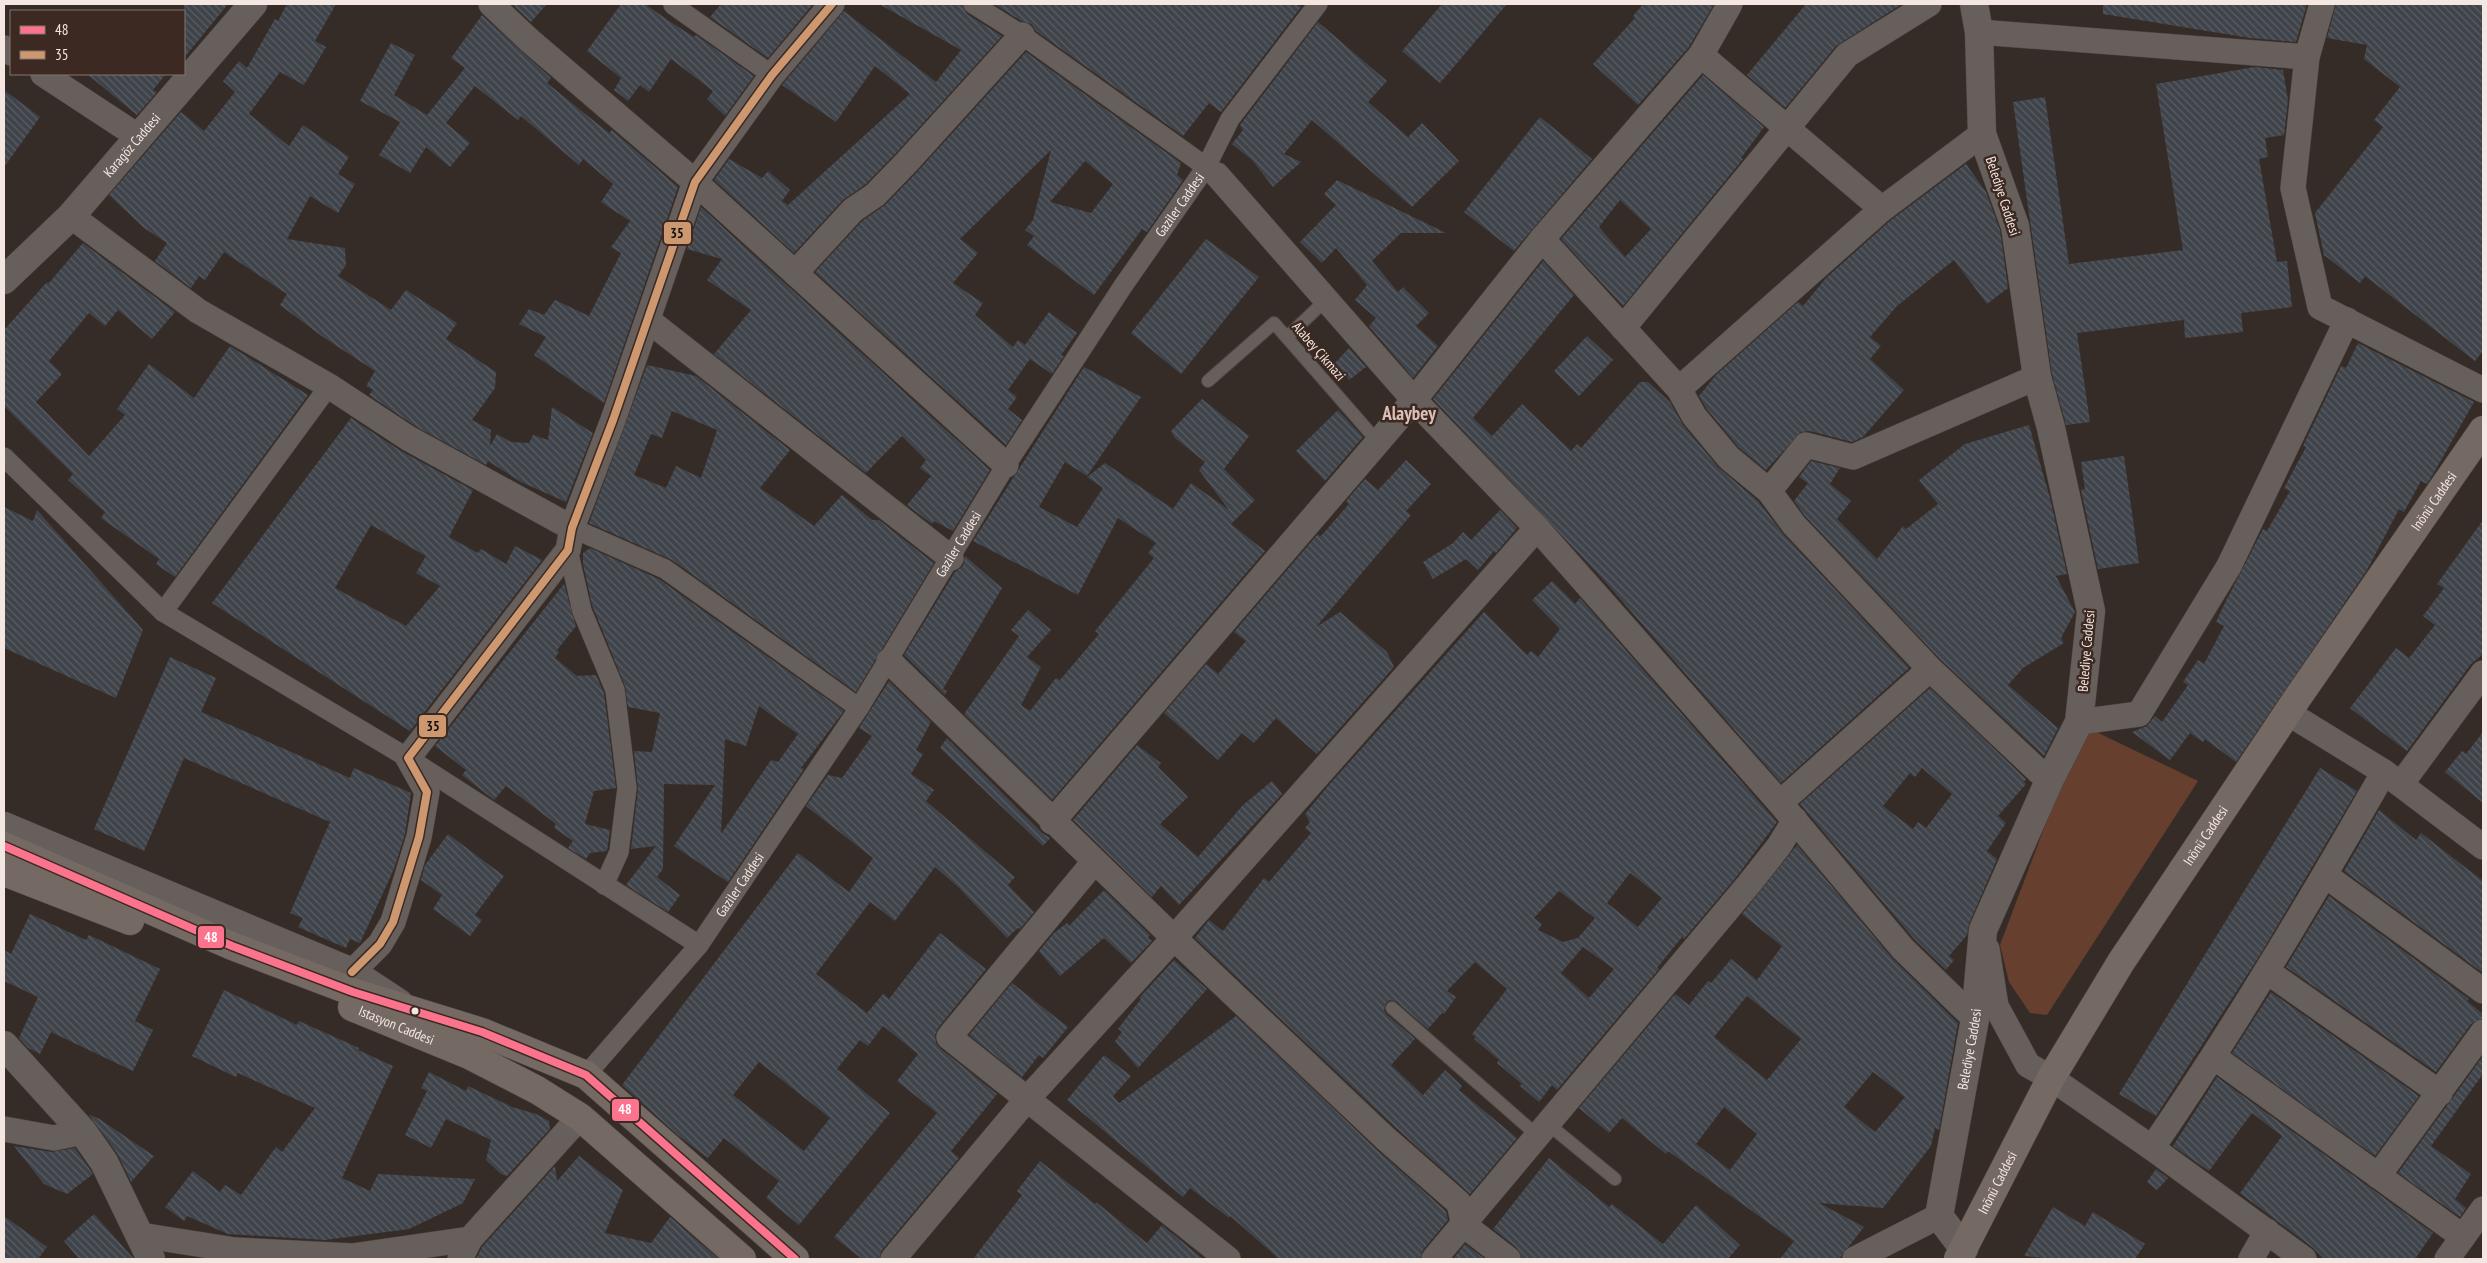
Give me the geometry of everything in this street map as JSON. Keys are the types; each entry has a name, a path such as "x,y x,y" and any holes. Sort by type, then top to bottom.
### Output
{"main road":[{"name":"Inönü Caddesi","path":"1961,1254 2051,1078 2122,962 2288,713 2483,430"},
{"path":"4,846 232,946 354,992 402,1005 482,1032 586,1075 795,1259"},
{"name":"Istasyon Caddesi","path":"4,872 376,1016 469,1055 537,1090 580,1116 742,1259"}],"street":[{"name":"Karagöz Caddesi","path":"4,280 71,216 253,4"},
{"path":"491,4 529,40 695,182 1006,464"},
{"path":"408,758 570,539 695,182 772,75 832,4"},
{"path":"973,4 1022,35 1212,171 1414,400 1537,528 1787,812 1903,949 1975,1019"},
{"name":"Gaziler Caddesi","path":"586,1075 699,945 889,662 1006,464 1123,286 1212,171 1230,119 1318,4"},
{"path":"1052,822 1414,400 1542,239 1701,55 1730,4"},
{"path":"1623,328 1847,55 1929,4"},
{"name":"Belediye Caddesi","path":"1939,1216 1975,1019 1983,930 2049,781 2080,722 2091,611 2051,428 2037,377 2015,226 1982,134 1979,32 1974,4"},
{"path":"2322,4 2307,57 2293,188 2320,307 2483,390"},
{"path":"673,5 772,75"},
{"path":"1979,32 2307,57"},
{"path":"795,273 853,210 875,195 1022,35"},
{"path":"1701,55 1882,210"},
{"path":"45,75 139,137"},
{"path":"1679,389 1882,210 1982,134"},
{"path":"71,216 198,311 329,386 408,438 570,539 665,569 859,708"},
{"path":"1542,239 1679,389 1694,416 1729,458 1768,491 1794,525 1930,669 2049,781"},
{"path":"648,320 950,558"},
{"path":"2080,722 2139,714 2229,566 2347,320"},
{"path":"1768,491 1806,445 1853,458 2037,377"},
{"path":"162,612 329,386"},
{"path":"4,457 162,612 408,758 699,945"},
{"path":"893,1259 1028,1098 1174,938 1537,528"},
{"path":"570,539 582,611 615,690 627,788 619,852 604,885"},
{"path":"889,662 1052,822 1174,938 1385,1138 1459,1203 1464,1225 1508,1259"},
{"path":"1434,1259 1749,884 1779,846 1787,812 1930,669"},
{"path":"2152,1148 2214,1058 2268,972 2325,875 2393,778 2483,673"},
{"path":"2288,713 2393,778 2483,847"},
{"path":"352,972 380,944 393,922 419,837 426,792 408,758"},
{"path":"4,826 352,972 402,1005"},
{"path":"1094,862 949,1037 1228,1259"},
{"path":"2325,875 2483,991"},
{"path":"1983,930 1996,1006 2028,1065 2051,1078 2152,1148 2267,1231 2283,1246 2304,1259"},
{"path":"2268,972 2440,1093"},
{"path":"2378,1176 2483,1032"},
{"path":"4,1045 83,1132 104,1162 151,1259"},
{"path":"2214,1058 2463,1237"},
{"path":"140,1235 234,1250 352,1256 465,1249 580,1116"},
{"path":"4,1128 54,1138 83,1132"},
{"path":"2447,1259 2483,1209"},
{"path":"1855,1259 1939,1216 1961,1254"},
{"path":"2251,1259 2267,1231"}],"lane":[{"path":"1287,337 1327,300"},
{"name":"Alabey Çikmazi","path":"1208,381 1274,324 1378,442"},
{"path":"1392,1008 1543,1130 1615,1179"}],"shaded area":[{"path":"2086,727 2198,781 2047,1015 2030,1013 2009,982 2000,945 2069,762"}],"building":[{"path":"184,4 228,4 185,57 185,10"},
{"path":"287,4 336,4 315,41 326,47 304,85 280,72 249,114 289,146 303,125 349,157 338,174 355,184 338,213 310,196 287,239 345,248 346,265 338,276 391,310 406,290 457,323 446,339 496,372 495,388 472,420 491,430 490,446 497,434 511,442 529,443 533,435 548,440 552,407 593,433 566,502 521,482 488,461 486,465 415,426 369,395 373,390 366,386 375,371 323,337 280,305 287,294 224,252 205,280 199,276 191,288 155,261 167,243 144,228 109,195 181,112 204,131 235,92 223,81 239,61 247,68 275,19 278,21"},
{"path":"512,4 547,4 531,22"},
{"path":"621,4 645,4 694,37 696,35 754,76 725,116 707,99 713,91 671,59 649,92 640,85 628,101 614,90 621,78 587,51"},
{"path":"721,4 813,4 768,58 710,17"},
{"path":"879,4 962,4 967,14 1002,36 897,152 866,184 843,200 794,253 714,180 729,159 762,178 768,171 790,190 782,201 788,205 910,94 875,66 836,122 782,85 844,11 936,82 961,50"},
{"path":"994,4 1297,4 1301,7 1221,112 1209,103 1183,136 1036,31 1031,24 1021,21"},
{"path":"1442,4 1507,4 1440,83 1402,51"},
{"path":"1643,4 1714,4 1689,47 1638,105 1593,64 1635,18 1633,16"},
{"path":"1806,4 1902,4 1836,46 1785,108 1747,75"},
{"path":"2103,4 2307,4 2296,42 2250,38 2103,14"},
{"path":"2336,4 2483,4 2483,351 2475,361 2365,276 2360,283 2324,255 2315,213 2383,127 2374,120 2400,87 2364,59 2367,45 2327,38"},
{"path":"482,15 551,78 547,83 609,133 612,130 678,187 604,403 534,355 546,337 519,324 529,309 544,315 555,300 589,316 621,253 611,247 630,221 601,202 613,184 583,159 579,165 521,116 518,120 475,86 446,123 470,143 450,167 426,147 410,173 379,155 400,122 360,101 391,43 415,55 394,95 427,115 465,68 451,58"},
{"path":"1318,22 1387,81 1368,102 1408,137 1422,123 1459,161 1412,207 1312,120 1284,154 1301,162 1273,187 1253,161 1232,144 1243,130 1240,125"},
{"path":"1026,52 1181,163 1177,175 1183,180 1147,232 1142,229 1094,295 1027,245 1034,236 1025,230 1033,220 1051,150 960,239 978,253 953,283 983,303 975,315 1013,347 1018,340 1025,345 1049,312 1077,333 1061,355 1064,356 1052,374 1030,359 1008,390 1017,397 1008,409 1022,420 1006,445 815,272 862,221 885,205","holes":["1085,161 1113,184 1091,213 1050,202"]},
{"path":"2255,67 2283,70 2288,100 2284,135 2265,138 2268,157 2259,159 2277,262 2287,261 2292,307 2241,313 2243,332 2185,338 2184,320 2077,333 2090,422 2066,425 2052,374 2013,102 2045,97 2069,264 2183,250 2156,84"},
{"path":"88,75 165,75 153,90 157,92 137,115"},
{"path":"1703,75 1764,127 1741,158 1743,159 1623,306 1561,239","holes":["1620,200 1651,229 1625,257 1599,227"]},
{"path":"4,90 40,117 4,167"},
{"path":"1540,117 1592,159 1514,251 1464,212"},
{"path":"1966,164 1986,192 2000,230 2008,288 1987,304 1954,260 1897,306 1870,337 1881,346 1870,359 1904,390 1863,437 1852,442 1810,431 1801,432 1766,470 1739,448 1706,408 1699,396 1716,375 1798,302 1803,306 1826,278 1891,220"},
{"path":"1337,180 1446,233 1401,233 1372,261 1398,292 1403,287 1429,313 1416,326 1438,346 1413,378 1369,326 1376,318 1355,300 1367,285 1336,248 1322,263 1300,242 1336,205 1324,194"},
{"path":"701,207 990,470 953,531 934,521 932,524 907,505 931,476 920,468 926,460 902,436 866,473 714,354 751,310 707,280 722,259 687,249"},
{"path":"1206,239 1259,277 1181,374 1131,333"},
{"path":"83,243 175,312 152,339 118,310 105,326 89,313 49,361 62,374 36,402 89,456 125,415 117,409 149,364 194,398 230,346 308,395 175,577 156,564 159,559 101,518 105,512 68,480 73,474 4,406 4,330 47,282 48,284"},
{"path":"1543,261 1574,295 1473,418 1492,436 1522,404 1571,451 1577,444 1581,448 1640,382 1648,382 1670,402 1683,425 1718,467 1758,501 1784,535 1909,668 1781,783 1601,577 1433,399"},
{"path":"1587,336 1613,360 1579,396 1554,371"},
{"path":"2358,343 2474,402 2427,484 2421,481 2404,512 2399,509 2367,570 2236,762 2205,739 2203,742 2190,733 2170,760 2132,732 2147,726 2155,716 2162,722 2188,685 2183,682 2198,660 2204,664 2224,626 2216,622 2227,599 2263,529 2267,531 2290,491 2284,488 2306,447 2303,446 2341,366 2346,368"},
{"path":"1349,348 1366,367 1349,380 1335,363"},
{"path":"647,365 696,376 790,450 760,488 814,526 842,495 872,520 879,520 934,563 856,692 672,560 589,523","holes":["672,411 717,430 701,478 676,466 666,488 634,475 651,434 662,438"]},
{"path":"1084,367 1141,397 1087,476 1065,462 1039,507 1077,527 1103,488 1087,477 1105,463 1173,509 1191,483 1229,510 1199,470 1205,462 1175,438 1171,431 1202,399 1249,436 1224,469 1255,500 1231,524 1265,551 1052,800 964,714 1019,636 1011,630 1028,610 1051,630 1027,657 1041,667 1021,705 1030,711 1056,678 1060,680 1099,634 1095,631 1154,558 1148,553 1156,543 1118,518 1078,595 973,541"},
{"path":"1338,410 1363,437 1325,481 1296,451"},
{"path":"351,418 401,451 473,490 449,537 478,553 481,549 506,564 515,546 542,560 410,731 212,603","holes":["371,525 426,556 416,573 440,586 406,626 335,588"]},
{"path":"2029,425 2050,498 2067,574 2056,576 2075,612 2061,638 2064,643 2023,668 2008,685 2058,728 2044,756 1940,659 1805,516 1794,501 1808,483 1799,477 1811,461 1840,468 1830,484 1851,501 1837,519 1877,559 1903,526 1906,529 1938,504 1919,480 1965,444"},
{"path":"2124,456 2139,563 2098,569 2081,490 2085,489 2081,462"},
{"path":"1406,460 1431,484 1406,511 1411,515 1316,627 1340,612 1387,652 1394,667 1317,754 1276,718 1254,743 1242,733 1218,760 1164,713 1206,664 1218,674 1246,641 1234,632 1317,535 1321,536 1349,504 1346,501 1365,479 1378,490"},
{"path":"4,507 33,521 37,510 143,630 116,698 4,648"},
{"path":"1500,510 1517,528 1496,553 1494,551 1478,570 1466,559 1433,579 1423,562 1453,543 1463,532 1471,540"},
{"path":"2483,520 2483,654 2471,664 2407,751 2350,708 2396,648 2409,658 2435,625 2423,616 2444,588 2437,584"},
{"path":"590,548 659,579 844,711 801,768 804,769 728,882 674,846 715,785 664,784 663,869 657,877 680,895 668,912 626,885 656,846 631,849 638,789 634,751 652,752 660,713 628,707 625,686 592,605 583,564 583,553","holes":["759,706 798,734 778,762 771,760 721,834 725,739 746,746"]},
{"path":"965,556 1002,588 943,689 947,691 945,695 904,655 955,572 963,566"},
{"path":"1552,581 1575,604 1580,598 1777,822 1738,875 1684,939 1682,937 1657,968 1659,969 1557,1090 1552,1085 1539,1102 1520,1086 1522,1084 1497,1063 1499,1060 1474,1039 1476,1037 1472,1034 1507,989 1475,962 1447,991 1456,997 1444,1014 1442,1013 1428,1029 1397,1002 1390,1000 1386,1003 1384,1010 1386,1014 1415,1039 1391,1065 1423,1095 1445,1070 1462,1086 1459,1090 1517,1138 1470,1194 1395,1127 1195,938 1209,920 1223,931 1264,878 1269,882 1311,833 1305,828 1310,822 1305,814 1484,612 1527,655 1531,651 1538,657 1560,629 1532,600","holes":["1630,873 1662,898 1638,927 1607,903","1559,891 1595,918 1578,938 1563,942 1538,930 1542,924 1534,918","1583,947 1614,969 1589,998 1561,973"]},
{"path":"564,584 576,626 557,650 559,652 555,658 577,676 596,675 604,693 616,788 594,791 585,824 610,830 607,851 590,853 586,859 568,848 573,841 554,828 556,824 506,786 494,800 462,775 466,770 435,746"},
{"path":"170,657 216,678 201,712 350,778 354,768 411,793 405,834 394,869 360,943 350,939 346,948 298,927 303,918 290,913 330,822 184,758 144,851 94,829"},
{"path":"889,681 931,722 916,750 923,754 911,774 934,790 926,801 1015,877 1008,885 1034,912 1020,929 1018,928 1007,938 958,887 935,867 895,921 870,902 816,974 867,1013 883,994 889,999 940,933 986,969 938,1028 935,1035 936,1043 940,1048 997,1094 951,1151 959,1158 882,1250 879,1259 862,1259 834,1237 937,1113 897,1081 918,1054 883,1026 868,1046 860,1040 837,1069 890,1113 799,1225 766,1198 779,1181 724,1138 708,1158 680,1137 622,1085 798,853 849,892 873,858 806,806 828,775 842,778 872,736 859,728","holes":["759,1062 830,1118 804,1151 733,1095"]},
{"path":"1930,688 2026,779 2024,782 2026,784 1998,816 2006,823 1987,851 1997,859 1969,924 1967,935 1949,956 1954,960 1946,970 1914,939 1800,804","holes":["1922,768 1952,794 1926,828 1918,822 1913,829 1883,806 1910,773 1915,777"]},
{"path":"2483,732 2483,803 2445,772 2462,751 2466,754"},
{"path":"947,738 1042,833 1050,838 1043,846 940,748"},
{"path":"1137,745 1161,763 1158,767 1188,797 1160,824 1198,857 1243,805 1272,781 1282,794 1179,905 1161,886 1152,897 1073,820"},
{"path":"2320,768 2357,791 2260,955 2156,1116 2119,1094"},
{"path":"2379,810 2416,840 2421,833 2483,881 2483,973 2344,871"},
{"path":"448,834 504,876 475,915 482,920 470,936 433,909 442,895 421,880 425,865"},
{"path":"1797,845 1892,958 1958,1023 1939,1130 1935,1128 1931,1146 1883,1208 1819,1203 1864,1227 1839,1259 1780,1259 1794,1241 1668,1151 1666,1154 1622,1118 1609,1133 1579,1108 1675,994 1689,1005 1708,981 1711,983 1731,959 1757,980 1782,946 1742,914","holes":["1747,996 1801,1039 1767,1080 1714,1037","1873,1072 1905,1097 1875,1132 1844,1107","1724,1107 1757,1134 1730,1170 1696,1144"]},
{"path":"1104,890 1150,935 1148,938 1152,941 1131,963 1104,938 1060,976 1039,951 1054,933 1067,923 1069,926"},
{"path":"2329,896 2469,999 2467,1001 2483,1014 2483,1018 2471,1024 2436,1072 2286,967"},
{"path":"30,914 86,940 89,935 160,969 135,1021 153,1030 133,1071 51,1032 40,1054 28,1048 19,1038 38,997 4,981 4,950 11,954"},
{"path":"1174,960 1207,989 1138,1068 1115,1041 1122,1032 1118,1029 1141,999 1140,997"},
{"path":"1012,983 1068,1027 1043,1058 1039,1055 1022,1077 969,1035"},
{"path":"224,990 297,1025 299,1021 359,1048 358,1050 393,1066 342,1178 370,1191 378,1174 475,1179 463,1203 409,1229 325,1240 228,1234 187,1216 184,1221 165,1207 193,1171 220,1192 225,1185 241,1195 276,1147 282,1152 315,1108 238,1073 236,1077 192,1056"},
{"path":"2271,992 2419,1096 2375,1156 2232,1053"},
{"path":"1236,1016 1375,1148 1446,1211 1448,1220 1423,1250 1420,1259 1279,1259 1230,1216 1229,1218 1190,1188 1183,1197 1067,1100 1104,1055 1131,1076 1113,1096 1119,1103"},
{"path":"2483,1056 2483,1074 2431,1146 2471,1174 2455,1199 2466,1208 2460,1217 2398,1173"},
{"path":"429,1072 466,1091 468,1086 512,1107 536,1114 549,1121 550,1129 507,1176 501,1174 486,1160 491,1140 446,1119 431,1148 405,1135 427,1091 421,1088"},
{"path":"2217,1077 2433,1233 2415,1259 2324,1259 2312,1247 2240,1193 2282,1136 2252,1113 2209,1171 2173,1146"},
{"path":"89,1115 98,1118 154,1156 131,1182 117,1153"},
{"path":"14,1146 52,1152 75,1148 93,1174 67,1194 44,1184"},
{"path":"579,1156 623,1190 605,1233 651,1243 670,1217 719,1259 476,1259 482,1247 555,1166 557,1181"},
{"path":"1549,1158 1609,1207 1612,1204 1663,1244 1696,1205 1740,1245 1728,1259 1522,1259 1517,1248 1493,1229"},
{"path":"1040,1161 1095,1204 1096,1202 1147,1243 1162,1225 1203,1259 973,1259 1022,1195 1017,1191"},
{"path":"2156,1169 2168,1178 2157,1190 2147,1182"},
{"path":"2053,1207 2085,1226 2093,1212 2145,1244 2135,1259 2052,1259 2024,1256"},
{"path":"94,1214 134,1259 79,1259 64,1241"},
{"path":"4,1216 47,1247 38,1259 4,1259"},
{"path":"1465,1244 1485,1259 1453,1259"}],"transit line":[{"name":"35","path":"352,972 380,944 393,922 419,837 427,792 408,758 568,550 572,528 613,420 695,182 772,75 832,4"},
{"name":"48","path":"4,846 232,946 353,992 482,1032 586,1075 795,1259"}],"district":[{"name":"Alaybey","path":"1409,413"}]}
